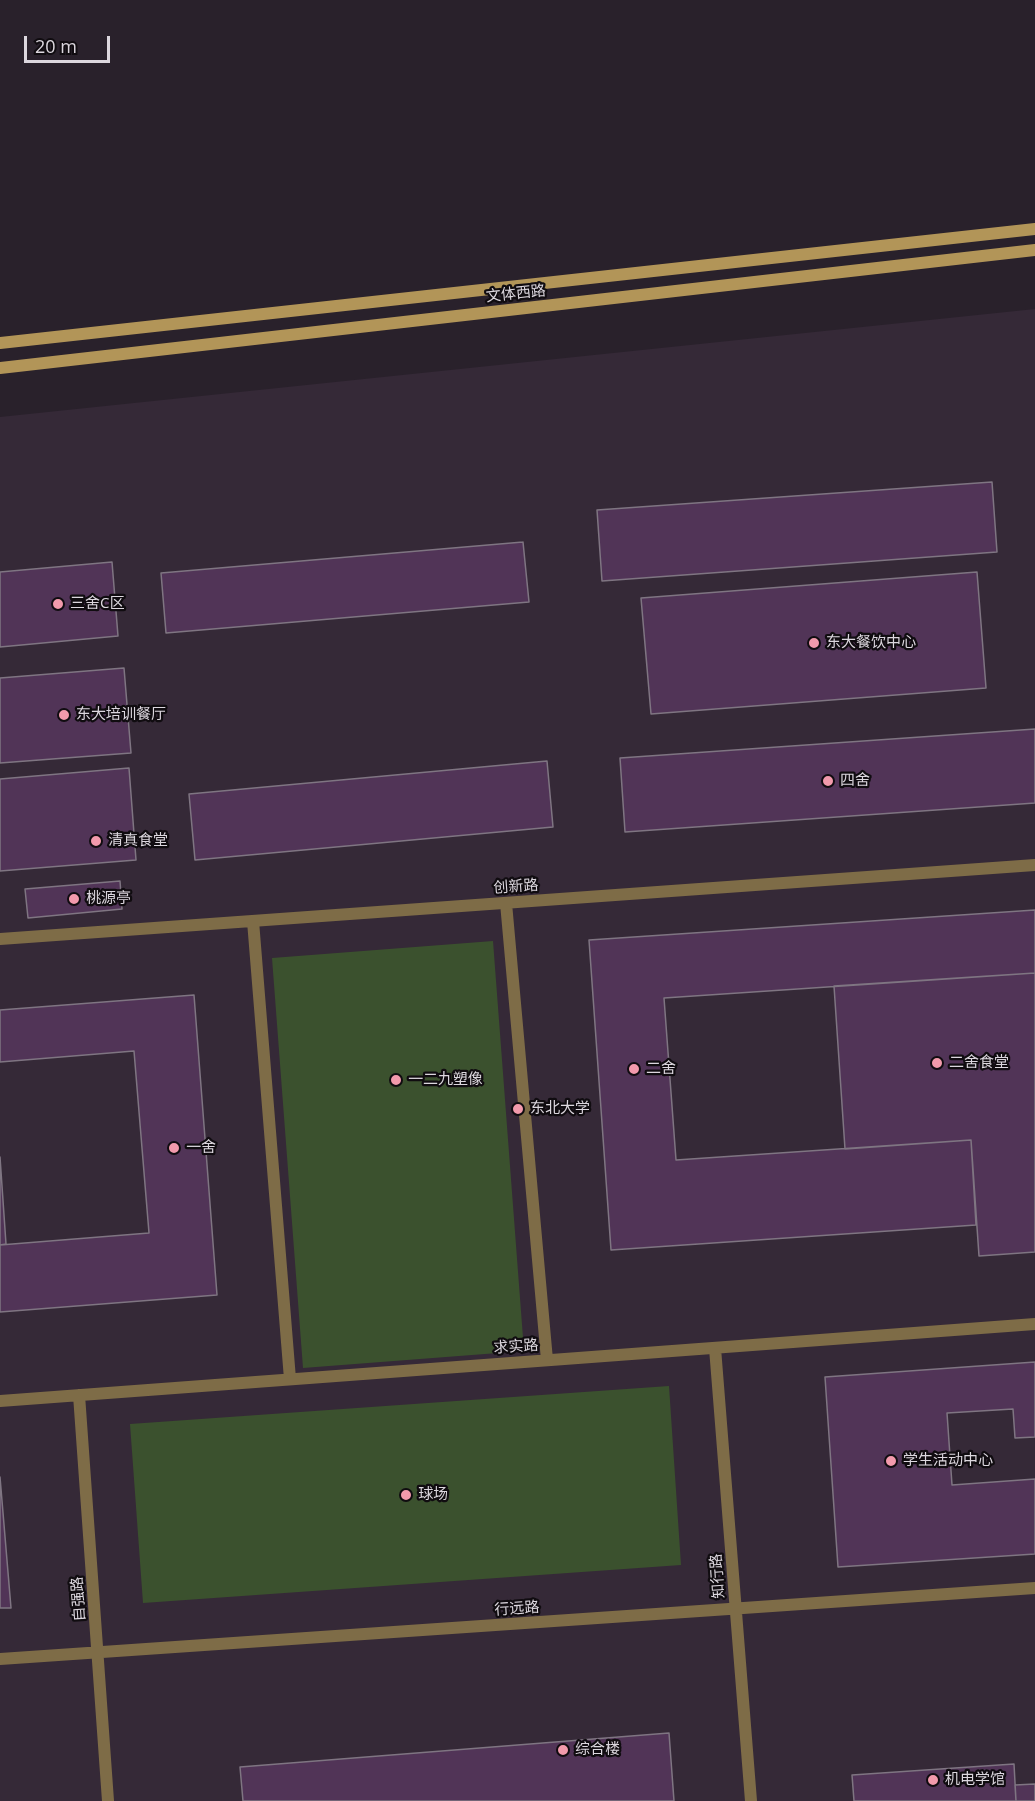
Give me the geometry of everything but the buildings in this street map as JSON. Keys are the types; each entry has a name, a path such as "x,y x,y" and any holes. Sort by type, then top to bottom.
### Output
{"street":[{"name":"文体西路","path":"0,343 1035,229"},
{"name":"文体西路","path":"0,368 1035,250"},
{"name":"创新路","path":"0,939 1035,865"},
{"path":"506,903 547,1360"},
{"path":"253,921 290,1379"},
{"name":"求实路","path":"0,1401 1035,1324"},
{"name":"知行路","path":"715,1348 751,1801"},
{"name":"自强路","path":"79,1395 108,1801"},
{"name":"行远路","path":"0,1659 1035,1588"}],"shaded area":[{"name":"东北大学","path":"1035,309 1035,1801 0,1801 0,417"}],"green space":[{"path":"493,941 524,1351 303,1368 272,958"},
{"name":"球场","path":"669,1386 681,1565 143,1603 130,1424"}],"place":[{"name":"三舍C区","path":"58,604"},
{"name":"东大餐饮中心","path":"814,643"},
{"name":"东大培训餐厅","path":"64,715"},
{"name":"四舍","path":"828,781"},
{"name":"清真食堂","path":"96,841"},
{"name":"桃源亭","path":"74,899"},
{"name":"二舍食堂","path":"937,1063"},
{"name":"二舍","path":"634,1069"},
{"name":"一二九塑像","path":"396,1080"},
{"name":"东北大学","path":"518,1109"},
{"name":"一舍","path":"174,1148"},
{"name":"学生活动中心","path":"891,1461"},
{"name":"球场","path":"406,1495"},
{"name":"综合楼","path":"563,1750"},
{"name":"机电学馆","path":"933,1780"}]}
